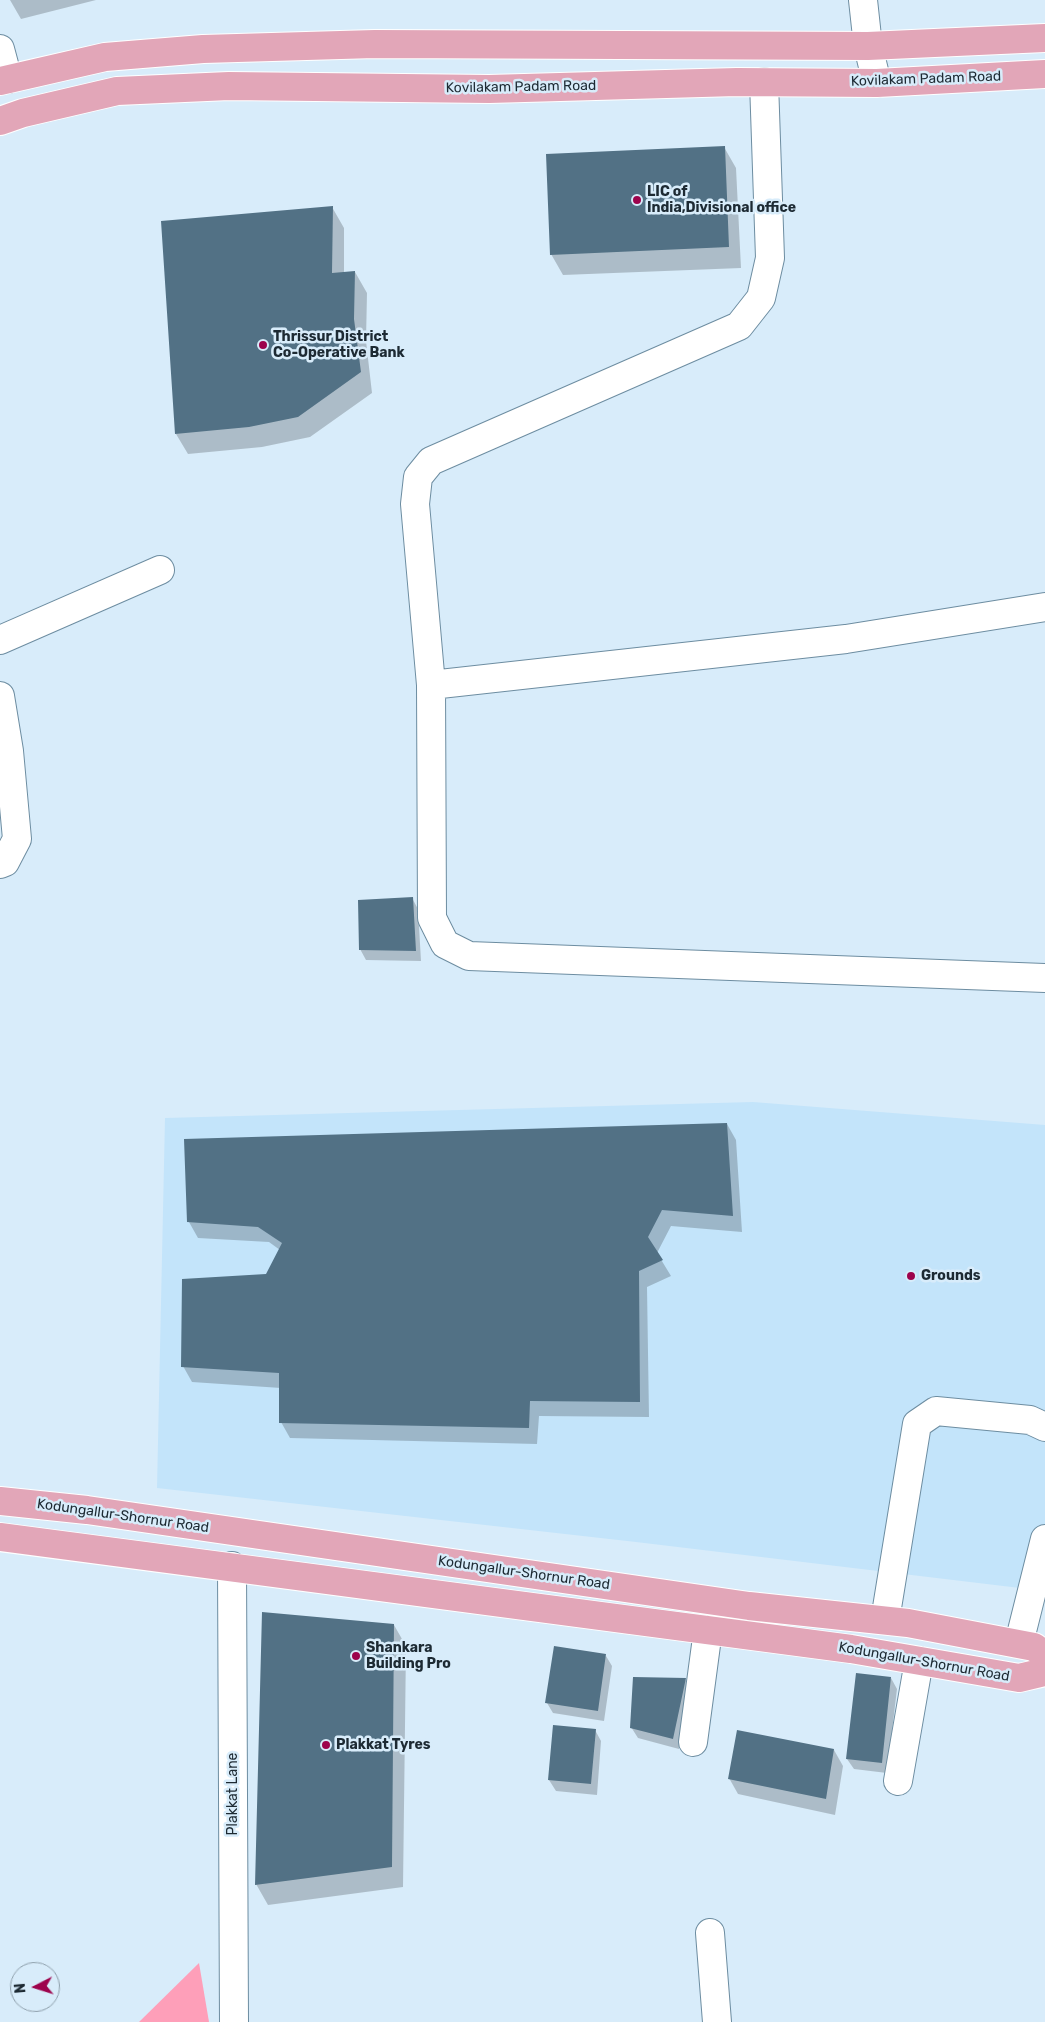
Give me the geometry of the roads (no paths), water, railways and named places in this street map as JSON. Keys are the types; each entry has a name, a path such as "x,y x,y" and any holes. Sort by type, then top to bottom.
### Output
{"main road":[{"path":"4,80 105,57 203,49 375,44 868,46 1045,38"},
{"name":"Kovilakam Padam Road","path":"0,121 23,113 126,91 229,86 489,89 764,82 877,83 1045,74"},
{"name":"Kodungallur-Shornur Road","path":"0,1500 97,1511 749,1606 885,1620 1019,1643 1034,1647 1045,1654"},
{"name":"Kodungallur-Shornur Road","path":"0,1537 232,1566 851,1649 1019,1678 1045,1672"}],"street":[{"path":"863,0 868,46 877,83"},
{"path":"0,49 4,80"},
{"path":"764,82 770,258 761,298 739,326 430,461 418,477 415,504 432,685 432,918 445,944 469,956 1045,978"},
{"path":"0,640 160,570"},
{"path":"432,685 846,639 1045,607"},
{"path":"0,696 9,751 17,839 5,862 0,864"},
{"path":"885,1620 917,1424 936,1411 1030,1420 1045,1427"},
{"path":"1019,1643 1045,1539"},
{"name":"Plakkat Lane","path":"232,1566 234,2022"},
{"path":"693,1742 708,1630"},
{"path":"898,1781 919,1661"},
{"path":"710,1933 717,2022"}],"place":[{"name":"LIC of India,Divisional office","path":"637,200"},
{"name":"Thrissur District Co-Operative Bank","path":"263,345"},
{"name":"Grounds","path":"911,1276"},
{"name":"Shankara Building Pro","path":"356,1656"},
{"name":"Plakkat Tyres","path":"326,1745"}]}
